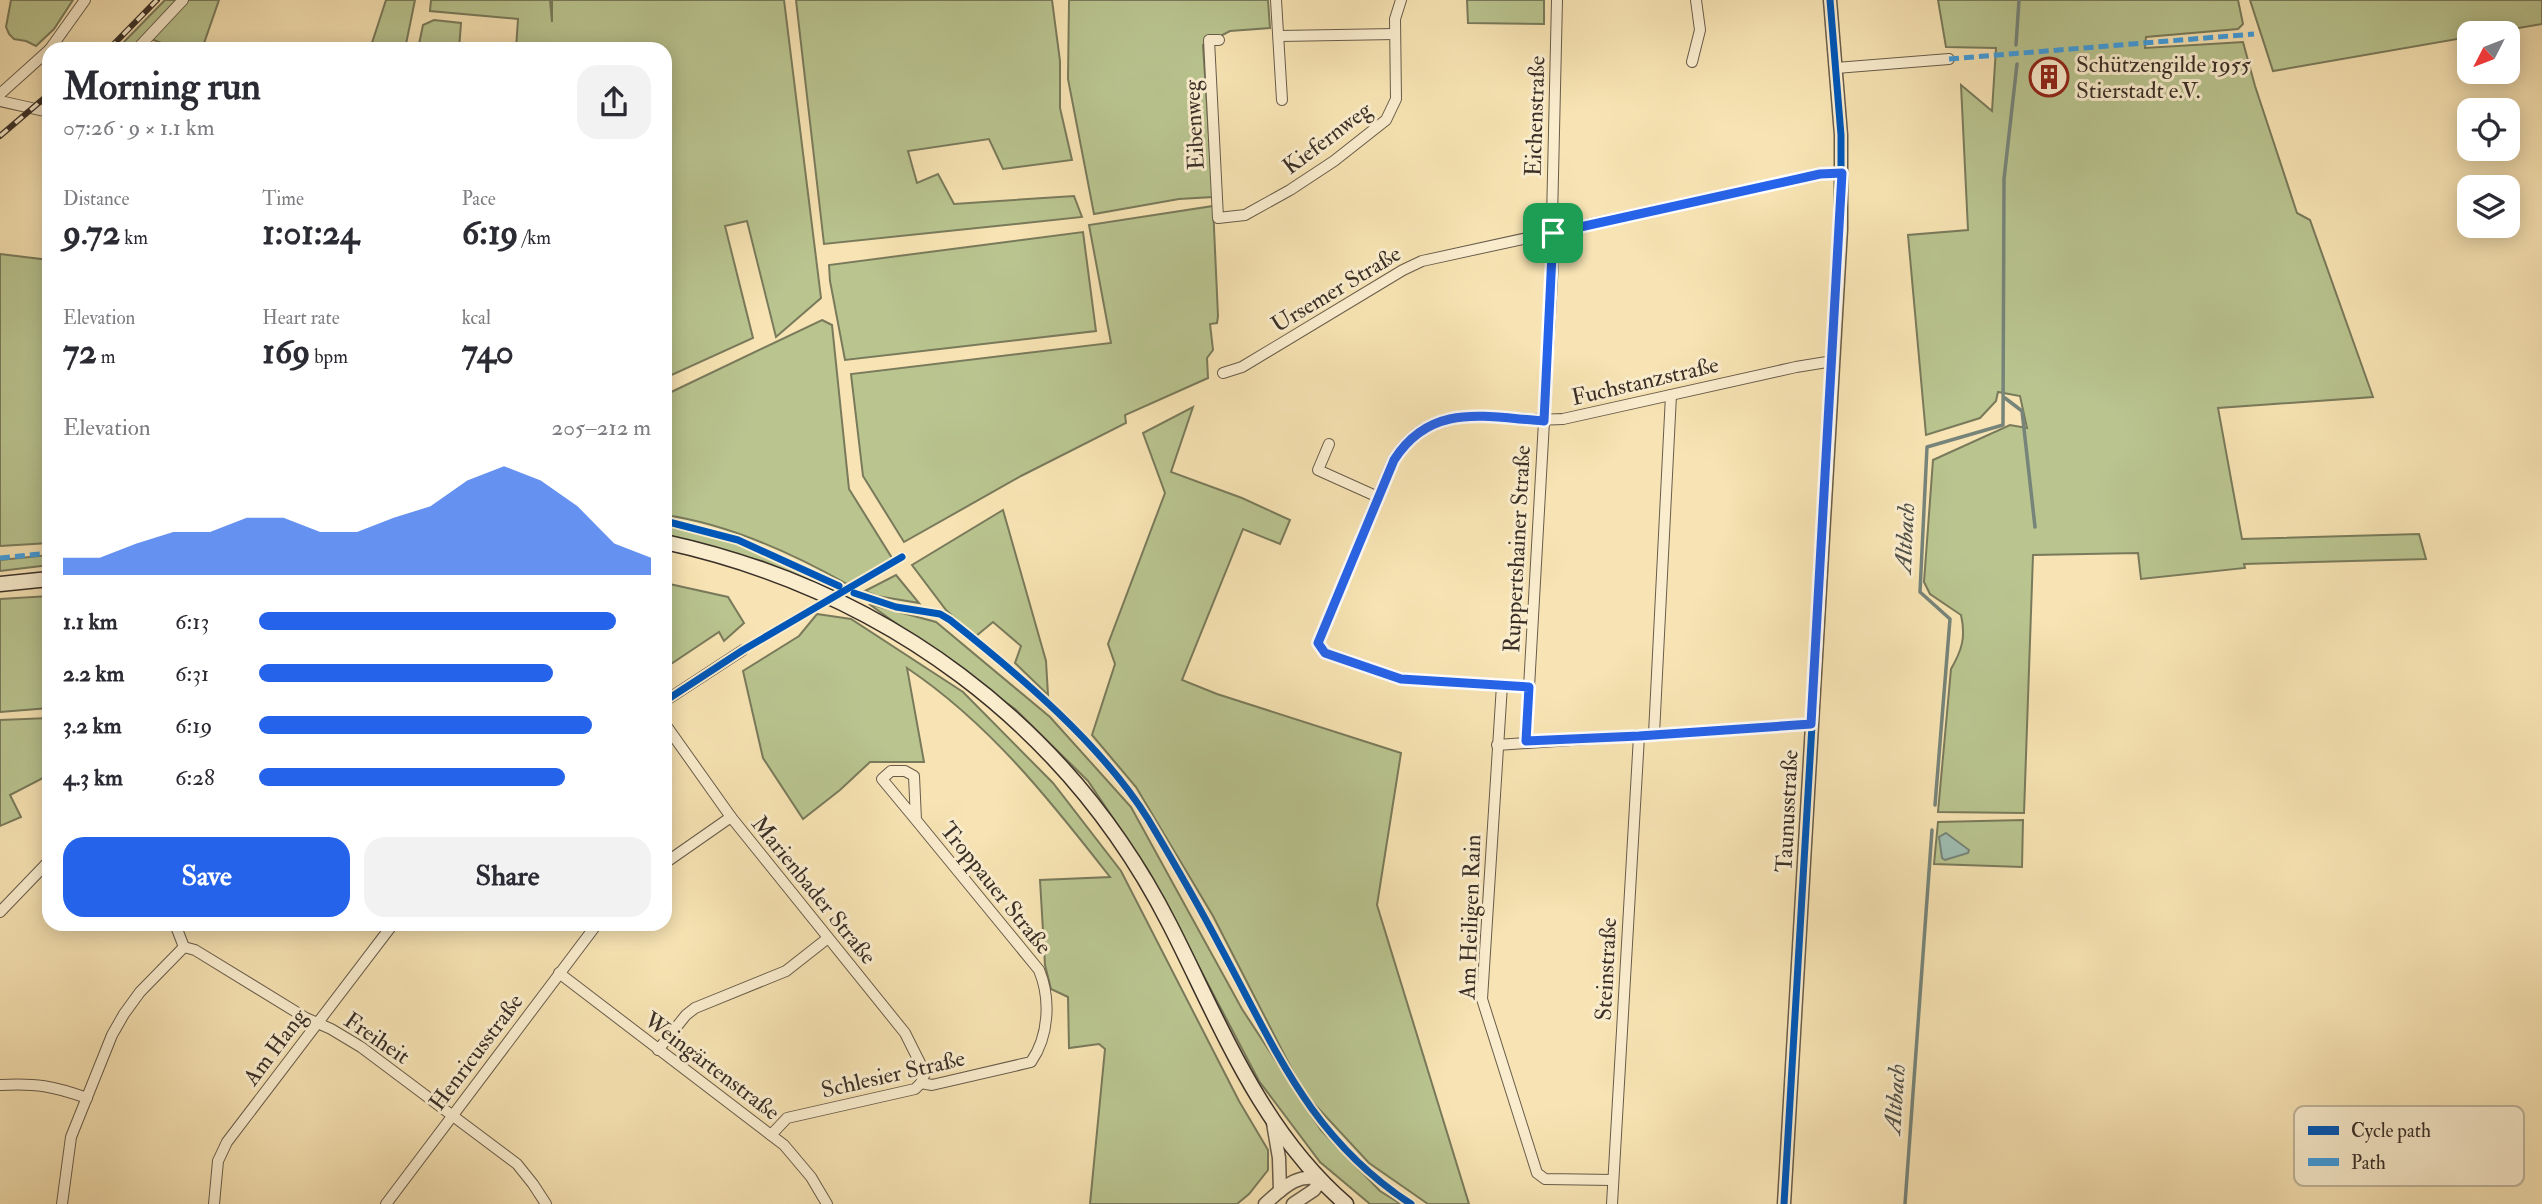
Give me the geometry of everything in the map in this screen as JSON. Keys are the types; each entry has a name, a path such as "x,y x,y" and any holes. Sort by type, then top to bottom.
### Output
{"main road":[{"path":"672,544 746,563 826,594 899,632 963,676 1030,734 1076,783 1117,836 1153,893 1251,1087 1273,1123 1321,1180 1346,1204"},
{"path":"0,584 42,580"}],"street":[{"path":"56,42 85,0"},
{"path":"144,42 183,0"},
{"path":"1276,0 1282,100"},
{"name":"Kiefernweg","path":"1218,218 1245,215 1290,190 1334,162 1386,120 1393,109 1398,89 1395,19 1401,0"},
{"name":"Eichenstraße","path":"1553,233 1557,0"},
{"path":"1692,62 1700,30 1696,0"},
{"name":"Taunusstraße","path":"1784,1204 1842,173 1830,0"},
{"path":"1280,36 1395,34"},
{"name":"Eibenweg","path":"1218,218 1209,40 1219,40"},
{"path":"0,94 42,57"},
{"path":"1836,68 1949,59"},
{"path":"0,101 42,111"},
{"name":"Ursemer Straße","path":"1223,373 1242,367 1411,265 1820,174 1842,173"},
{"name":"Ruppertshainer Straße","path":"1526,741 1553,233"},
{"name":"Fuchstanzstraße","path":"1529,687 1401,679 1325,653 1318,643 1401,448 1414,435 1439,420 1455,416 1544,421 1563,419 1833,361"},
{"path":"1654,734 1671,395"},
{"path":"1329,444 1318,470 1378,497"},
{"path":"672,696 743,650"},
{"name":"Ruppertshainer Straße","path":"1497,745 1502,685"},
{"path":"1497,745 1811,724"},
{"name":"Marienbader Straße","path":"672,734 731,817 905,1033 925,1073 921,1083"},
{"name":"Steinstraße","path":"1612,1204 1639,736"},
{"name":"Am Heiligen Rain","path":"1497,745 1483,1004 1537,1173 1545,1179 1613,1180"},
{"name":"Troppauer Straße","path":"916,820 914,776 905,771 891,771 881,779 1039,970 1047,995 1040,1048 1031,1062"},
{"path":"672,858 731,817"},
{"path":"0,912 42,868"},
{"path":"62,1204 68,1147 108,1043 124,1014 141,992 184,947 178,931"},
{"name":"Am Hang","path":"214,1204 218,1161 227,1142 388,931"},
{"name":"Henricusstraße","path":"386,1204 592,931"},
{"path":"658,1051 686,1015 695,1008 786,971 828,938"},
{"name":"Freiheit","path":"184,947 195,950 361,1047 517,1164 546,1204"},
{"name":"Weingärtenstraße","path":"559,973 771,1135 811,1177 827,1204"},
{"name":"Schlesier Straße","path":"771,1135 787,1118 915,1088 921,1083 932,1085 1031,1062"},
{"path":"0,1085 32,1083 59,1088 87,1098"},
{"path":"1273,1123 1279,1158 1280,1191"},
{"path":"1265,1204 1290,1183 1305,1177 1321,1180 1314,1190 1293,1204"}],"green space":[{"path":"11,0 73,0 54,29 36,46 14,39 9,34 6,27"},
{"path":"165,0 219,0 204,42 159,42 144,36 138,42 124,42"},
{"path":"386,0 415,0 406,42 372,42"},
{"path":"431,0 550,0 552,22 552,0 784,0 821,298 776,337 747,221 725,226 753,338 672,375 672,42 516,42 518,19 430,11"},
{"path":"796,0 1052,0 1060,61 1060,108 1072,160 1003,169 989,139 908,151 917,183 938,174 954,204 1074,196 1082,217 824,244"},
{"path":"1069,0 1268,0 1270,28 1230,31 1203,45 1213,197 1179,199 1094,214 1068,79"},
{"path":"1467,0 1544,0 1544,24 1468,23"},
{"path":"1938,0 2238,0 2243,24 2238,29 2146,37 2145,48 2243,42 2297,213 2310,220 2373,397 2218,408 2242,539 2419,534 2426,559 2244,564 2245,568 2141,579 2138,553 2033,555 2024,813 1938,812 1951,669 1960,649 1963,630 1961,615 1930,594 1924,582 1933,460 2010,425 2027,428 2020,396 1998,392 1996,401 1980,418 1926,435 1908,235 1968,230 1961,85 1992,111 1996,48 1946,47"},
{"path":"2250,0 2542,0 2542,24 2520,28 2520,21 2457,21 2457,39 2273,71"},
{"path":"434,20 461,23 460,42 419,42 423,25"},
{"path":"1213,206 1218,316 1217,323 1210,324 1213,350 1207,358 1208,378 1125,415 1126,423 1021,476 904,542 863,476 851,374 1111,343 1089,225"},
{"path":"1083,232 1096,331 845,360 829,265"},
{"path":"0,254 42,259 42,543 0,546"},
{"path":"822,320 832,325 849,489 892,558 847,584 759,541 712,525 672,516 672,392"},
{"path":"1193,407 1171,472 1242,498 1290,520 1280,544 1243,529 1182,680 1217,694 1401,753 1377,905 1469,1204 1428,1204 1369,1163 1304,1093 1213,916 1136,787 1092,735 1115,664 1108,644 1165,493 1143,433"},
{"path":"1003,510 1046,661 1048,695 1015,663 1021,646 993,622 975,637 946,610 912,565"},
{"path":"672,526 738,543 838,588 836,591 762,561 672,539"},
{"path":"42,556 42,566 0,571 0,560"},
{"path":"896,575 919,603 877,596 865,591"},
{"path":"672,585 728,597 744,623 724,641 719,632 672,663"},
{"path":"42,596 42,709 0,712 0,599"},
{"path":"869,604 936,622 1050,717 1131,807 1242,1009 1321,1130 1380,1191 1401,1204 1370,1204 1320,1162 1259,1081 1148,870 1088,781 1015,709"},
{"path":"817,614 851,619 963,692 1053,783 1121,871 1239,1101 1268,1150 1268,1170 1249,1194 1237,1204 1090,1204 1105,1049 1099,1044 1069,1048 1068,997 1051,989 1045,965 1040,880 1110,877 1017,764 965,713 907,668 924,762 870,762 803,819 763,758 743,671 799,636"},
{"path":"42,718 42,779 10,795 21,817 0,826 0,720"},
{"path":"2023,820 2022,867 1934,864 1938,822"}],"water":[{"path":"1946,833 1969,850 1968,853 1945,860 1942,858 1939,837"}],"waterway":[{"name":"Altbach","path":"2016,45 2019,0"},
{"name":"Altbach","path":"1935,805 1950,619 1920,592 1927,447 2003,425 2004,179 2017,64"},
{"name":"Altbach","path":"2005,398 2022,411 2035,527"},
{"name":"Altbach","path":"1905,1204 1932,830"}],"railway":[{"path":"116,42 157,0"},
{"path":"0,136 42,100"}],"marked path":[{"path":"1949,59 2254,34"},
{"path":"0,558 42,554"}],"cycle path":[{"path":"1784,1204 1841,229 1841,135 1830,0"},
{"path":"672,523 738,540 839,586"},
{"path":"672,696 743,650 902,557"},
{"path":"854,593 896,607 940,614 950,620 1030,687 1107,764 1148,819 1299,1090 1346,1150 1376,1178 1411,1204"}],"place":[{"name":"Schützengilde 1955 Stierstadt e.V.","path":"2049,77"}],"route":[{"path":"1842,173 1841,229 1811,724 1526,741 1529,687 1401,679 1325,653 1318,643 1394,460 1414,435 1426,426 1455,416 1544,421 1553,233 1820,174 1842,173"}]}
